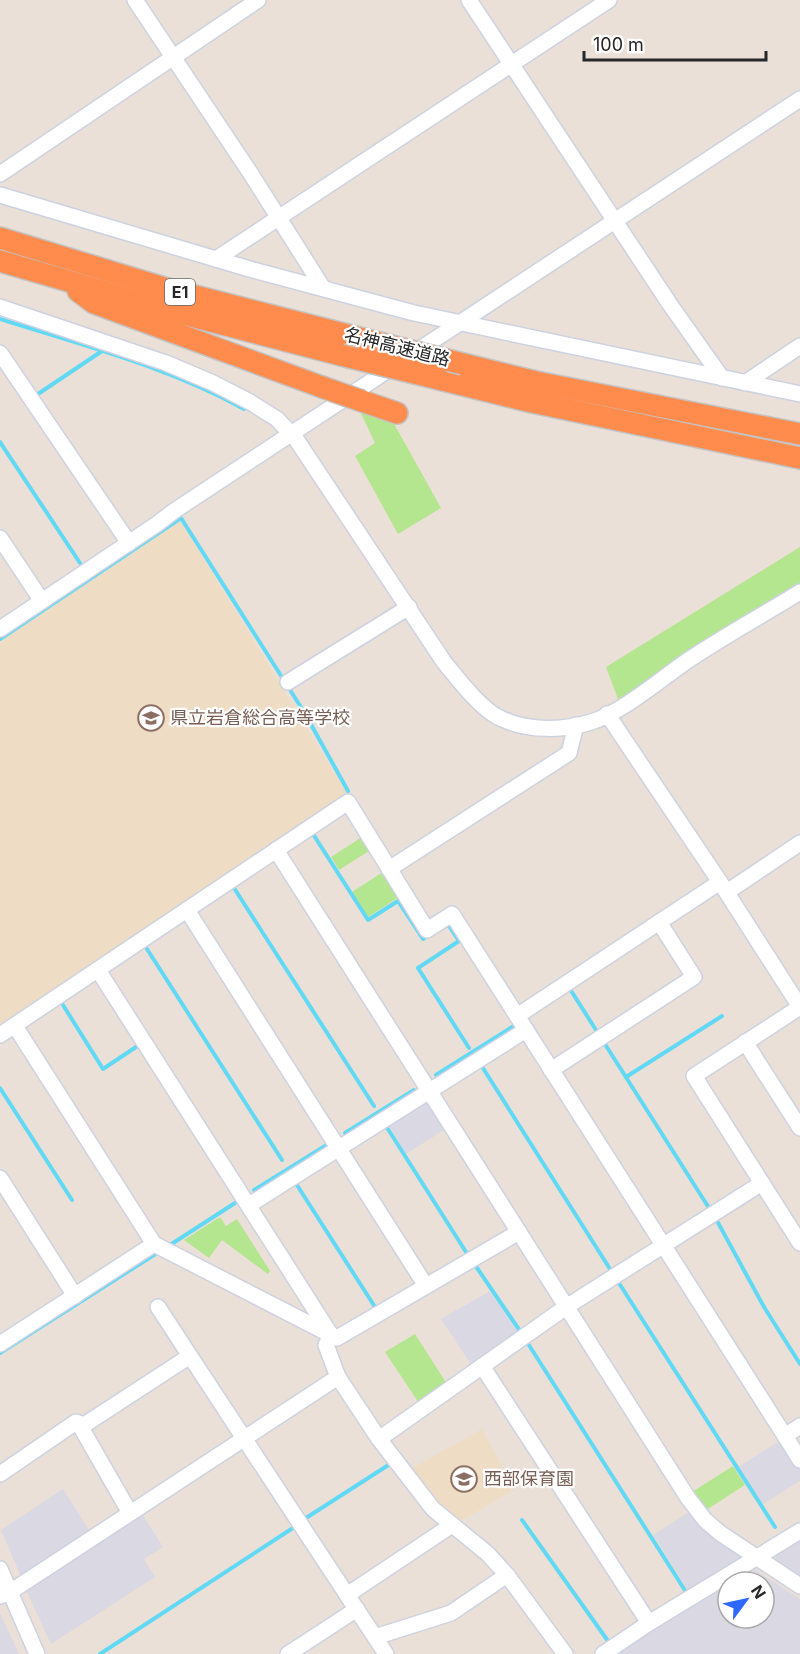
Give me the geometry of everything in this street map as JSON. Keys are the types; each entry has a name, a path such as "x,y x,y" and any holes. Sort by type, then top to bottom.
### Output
{"highway":[{"name":"名神高速道路","path":"0,238 171,290 536,382 800,434"},
{"name":"名神高速道路","path":"0,261 157,307 341,355 532,402 800,458"},
{"path":"62,278 94,303 397,413"}],"street":[{"path":"135,0 323,288"},
{"path":"0,174 258,0"},
{"path":"469,0 614,221 722,378"},
{"path":"216,259 609,0"},
{"path":"0,629 174,511 800,99"},
{"path":"0,195 216,259 414,313 800,394"},
{"path":"0,307 145,356 213,383 277,419 292,435 444,662 472,696 500,719 532,728 560,728 592,722 626,704 690,660 800,592"},
{"path":"745,383 800,346"},
{"path":"0,353 129,543"},
{"path":"0,538 42,601"},
{"path":"288,682 409,607"},
{"path":"607,714 724,887 800,1007 694,1076 800,1243"},
{"path":"389,869 569,753 576,725"},
{"path":"0,1035 348,802 427,930 452,914 800,1460"},
{"path":"517,1016 660,922 800,843"},
{"path":"276,850 688,1498 705,1520 755,1557 800,1586"},
{"path":"187,910 426,1286"},
{"path":"551,1070 694,977 660,922"},
{"path":"98,970 331,1335"},
{"path":"15,1026 154,1244 337,1338 519,1232"},
{"path":"249,1205 526,1030"},
{"path":"745,1042 800,1128"},
{"path":"0,1178 75,1296"},
{"path":"379,1439 566,1307 762,1183"},
{"path":"0,1344 154,1244"},
{"path":"158,1307 386,1654"},
{"path":"331,1335 326,1345 338,1377 379,1439 433,1509 488,1554 507,1575 565,1654"},
{"path":"0,1474 76,1422 84,1425 190,1356"},
{"path":"482,1366 649,1623"},
{"path":"5,1594 338,1377"},
{"path":"79,1424 130,1513"},
{"path":"785,1436 800,1426"},
{"path":"347,1595 452,1525"},
{"path":"603,1654 800,1530"},
{"path":"0,1569 5,1594 37,1654"},
{"path":"375,1637 451,1613 507,1575"},
{"path":"288,1654 357,1609"}],"shaded area":[{"name":"県立岩倉総合高等学校","path":"180,520 348,795 0,1028 0,641"},
{"path":"424,1102 430,1102 447,1128 406,1154 388,1124"},
{"path":"490,1291 519,1334 472,1366 441,1319"},
{"name":"西部保育園","path":"482,1429 515,1489 459,1522 441,1509 411,1469"},
{"path":"781,1440 800,1469 800,1481 763,1504 738,1467"},
{"path":"63,1489 91,1533 22,1579 1,1530"},
{"path":"691,1511 741,1555 740,1560 724,1570 716,1570 716,1575 689,1592 653,1535"},
{"path":"142,1514 163,1547 144,1559 155,1577 51,1644 26,1590"},
{"path":"800,1537 800,1577 775,1560 776,1551"},
{"path":"776,1583 800,1599 800,1654 612,1654 716,1589 716,1630 776,1630"},
{"path":"0,1613 19,1654 0,1654"}],"green space":[{"path":"359,409 393,422 441,508 398,534 355,456 375,443"},
{"path":"800,547 800,591 621,707 606,667"},
{"path":"362,837 369,851 339,870 331,857"},
{"path":"383,872 399,897 368,917 352,892"},
{"path":"220,1217 226,1226 237,1219 270,1271 268,1274 222,1240 209,1258 184,1240"},
{"path":"415,1334 447,1384 419,1403 385,1352"},
{"path":"733,1466 745,1485 706,1510 692,1492"}],"waterway":[{"path":"0,319 155,369 244,409"},
{"path":"38,394 102,351"},
{"path":"0,442 80,563"},
{"path":"0,639 181,518 304,712 348,791"},
{"path":"313,834 368,920 398,901 423,939 429,935"},
{"path":"234,888 374,1106"},
{"path":"446,925 459,941 418,968 469,1048"},
{"path":"147,949 282,1160"},
{"path":"570,989 596,1030"},
{"path":"63,1005 103,1069 139,1045"},
{"path":"626,1077 722,1016"},
{"path":"436,1075 512,1027"},
{"path":"603,1041 709,1208"},
{"path":"481,1065 610,1269"},
{"path":"0,1088 72,1200"},
{"path":"345,1133 414,1090"},
{"path":"386,1126 466,1252"},
{"path":"254,1190 325,1146"},
{"path":"295,1182 375,1307"},
{"path":"170,1245 235,1203"},
{"path":"716,1219 764,1307 800,1364"},
{"path":"0,1353 157,1253"},
{"path":"475,1265 520,1331"},
{"path":"617,1280 775,1527"},
{"path":"527,1342 686,1592"},
{"path":"306,1518 390,1464"},
{"path":"522,1520 608,1641"},
{"path":"100,1654 296,1526"}],"place":[{"name":"県立岩倉総合高等学校","path":"151,718"},
{"name":"西部保育園","path":"464,1479"}]}
